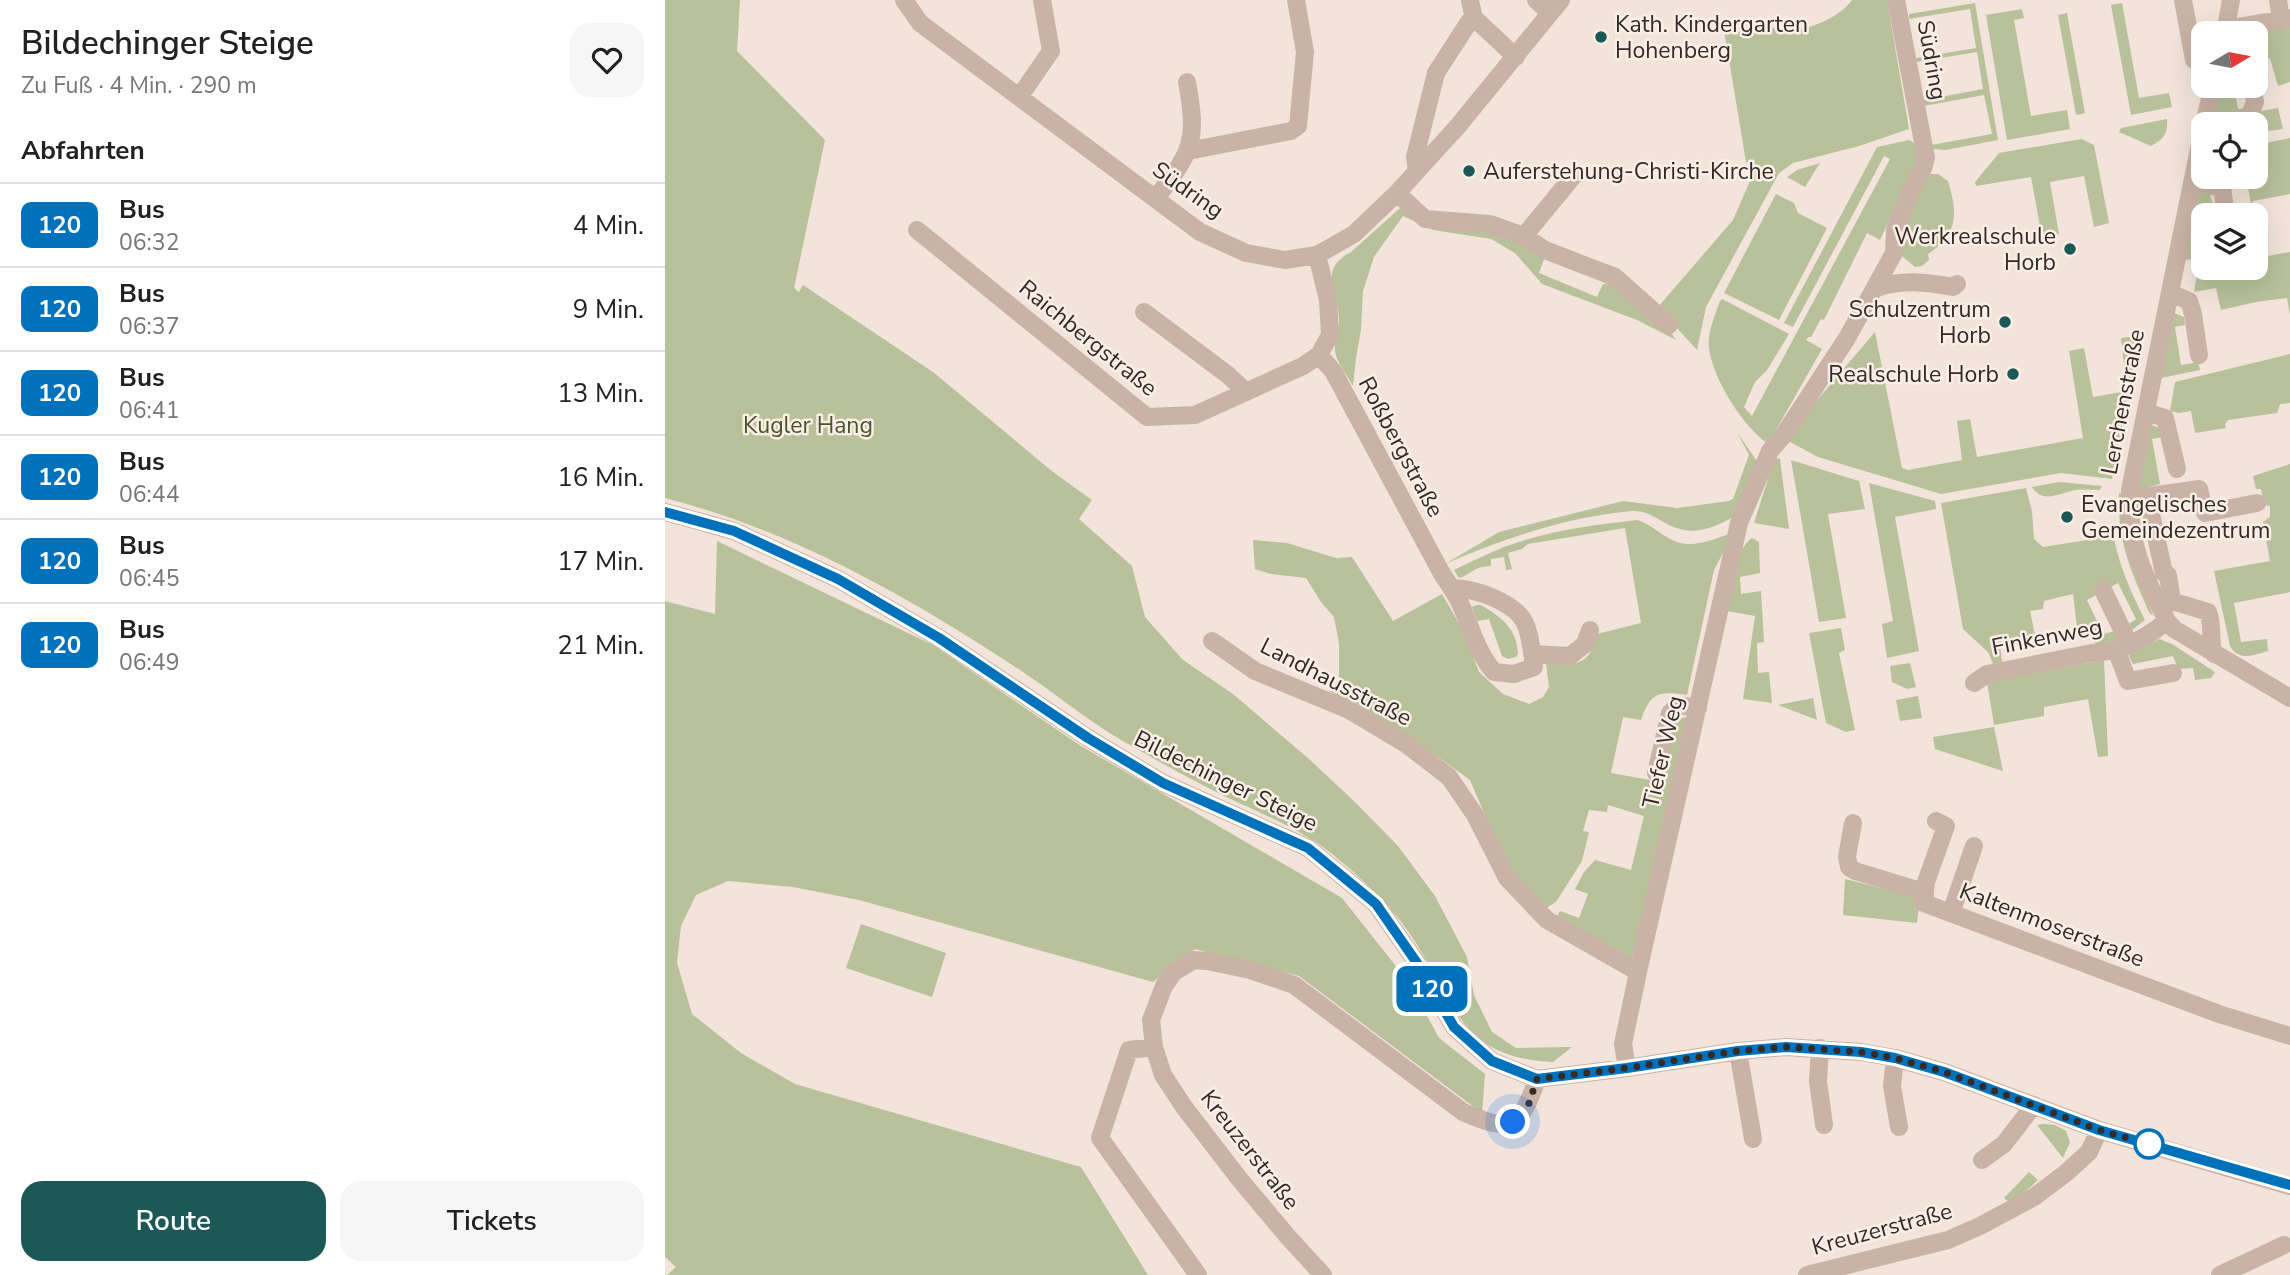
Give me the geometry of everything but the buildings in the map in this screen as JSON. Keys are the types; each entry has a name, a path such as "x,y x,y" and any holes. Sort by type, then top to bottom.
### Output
{"street":[{"name":"Südring","path":"904,0 920,23 1200,232 1246,253 1285,260 1317,255 1354,234 1417,171 1516,57 1555,6"},
{"path":"1020,96 1051,51 1042,0"},
{"path":"1188,151 1291,131 1299,126 1305,52 1296,0"},
{"path":"1536,0 1555,6"},
{"name":"Südring","path":"1876,288 1894,253 1895,230 1926,158 1896,0"},
{"path":"2183,0 2191,44"},
{"path":"2227,21 2231,0"},
{"path":"2268,24 2286,19 2278,0"},
{"path":"1472,9 1516,57"},
{"path":"1417,171 1415,157 1436,73 1469,22 1472,9"},
{"path":"1156,198 1188,151 1194,119 1187,82"},
{"path":"2251,111 2254,98"},
{"path":"1524,236 1575,174"},
{"name":"Lerchenstraße","path":"2191,187 2146,412 2139,498 2130,523 2137,559 2167,621 2181,634 2290,698"},
{"path":"1397,193 1425,219 1490,224 1524,236 1545,250 1615,277 1669,325"},
{"name":"Raichbergstraße","path":"917,230 1147,418 1195,415 1303,366 1319,355"},
{"path":"1317,255 1328,300 1330,335 1319,355"},
{"path":"1876,288 1891,283 1918,281 1954,287 1957,284"},
{"name":"Tiefer Weg","path":"1627,1068 1623,1044 1739,523 1770,451 1810,395 1876,288"},
{"path":"2170,293 2189,301 2199,355"},
{"path":"1144,312 1228,375 1245,391"},
{"name":"Roßbergstraße","path":"1319,355 1333,371 1458,599 1482,658 1494,672 1514,674 1534,667 1532,654"},
{"path":"2146,412 2165,418 2177,469"},
{"path":"2214,654 2211,647 2213,626 2208,611 2172,601 2166,574 2139,498 2199,489 2204,513 2257,503"},
{"name":"Bildechinger Steige","path":"665,512 734,531 838,579 939,638 1088,738 1163,783 1308,848 1376,904 1417,963 1454,1027 1492,1061 1537,1079 1738,1051 1786,1047 1820,1048 1895,1058 1944,1072 2099,1130 2290,1185"},
{"path":"1451,587 1464,588 1503,603 1517,613 1524,623 1532,654 1570,656 1585,644 1590,629"},
{"path":"2103,590 2123,646 2128,681 2173,673"},
{"name":"Finkenweg","path":"1974,683 1987,674 2107,652 2149,635 2167,621"},
{"name":"Landhausstraße","path":"1212,641 1255,671 1349,710 1417,752 1449,777 1475,815 1507,878 1547,920 1638,972"},
{"path":"1656,773 1670,713 1681,706 1699,708"},
{"path":"1924,903 1927,883 1946,826 1936,821"},
{"name":"Kaltenmoserstraße","path":"1853,823 1847,857 1849,867 1855,871 1920,891 1924,903 2219,1014 2289,1030"},
{"path":"1951,913 1975,846"},
{"name":"Kreuzerstraße","path":"1323,1275 1289,1238 1184,1107 1163,1075 1154,1046 1151,1020 1164,986 1174,972 1194,960 1250,970 1294,985 1462,1112 1493,1125 1513,1122 1527,1109 1537,1079"},
{"path":"1154,1046 1129,1050 1100,1138 1198,1275"},
{"path":"1820,1048 1818,1081 1824,1125"},
{"path":"1738,1051 1753,1139"},
{"path":"1895,1058 1892,1086 1899,1127"},
{"path":"1982,1160 2004,1144 2035,1105"},
{"name":"Kreuzerstraße","path":"1807,1275 1948,1240 1980,1226 2034,1197 2066,1173 2089,1152 2099,1130"},
{"path":"2220,1275 2284,1245"}],"green space":[{"name":"Kugler Hang","path":"665,0 740,0 737,51 825,140 794,288 799,292 803,285 933,372 1053,472 1092,500 1079,519 1132,566 1145,617 1183,660 1233,694 1309,759 1398,846 1435,896 1467,957 1474,995 1492,1032 1516,1048 1572,1047 1553,1062 1499,1051 1481,1040 1454,1008 1416,943 1388,906 1343,863 1307,837 1121,740 981,645 851,570 760,529 665,498"},
{"path":"1852,0 1887,0 1909,129 1859,146 1793,163 1779,173 1706,307 1697,350 1658,307 1733,220 1753,174 1753,167 1746,162 1723,24 1742,33 1764,26 1780,30 1810,27 1829,19"},
{"path":"1975,3 1998,140 1946,150 1933,149 1931,145 1992,134 1984,95 1924,106 1924,100 1983,89 1977,52 1917,62 1916,58 1976,48 1970,9 1909,19 1909,14"},
{"path":"2122,3 2139,98 2169,93 2172,107 2131,115 2111,5"},
{"path":"2022,9 2024,18 2014,20 2031,116 2067,110 2070,129 2007,140 1986,15"},
{"path":"2067,13 2085,113 2076,115 2058,15"},
{"path":"2290,24 2290,82 2278,86 2268,58 2268,29"},
{"path":"2218,98 2236,98 2238,109 2248,108 2249,112 2215,112"},
{"path":"2278,108 2283,129 2268,131 2268,112 2255,112"},
{"path":"2167,119 2164,136 2151,146 2119,132 2121,128"},
{"path":"2290,138 2290,194 2251,203 2248,189 2268,189 2268,143"},
{"path":"2082,139 2094,145 2109,223 2094,227 2084,176 2050,182 2059,234 2042,237 2031,177 1976,186 1975,182 1999,153"},
{"path":"1909,140 1916,144 1919,157 1880,240 1867,233 1824,320 1821,319 1811,337 1806,340 1822,349 1768,444 1739,414 1716,374 1709,348 1709,336 1720,301 1722,299 1789,334 1767,370 1755,382 1744,407 1752,416 1890,159 1884,156 1793,327 1784,323 1877,147"},
{"path":"1820,163 1805,187 1787,177 1797,170"},
{"path":"1931,174 1938,174 1948,181 1953,204 1953,222 1945,239 1928,254 1929,260 1922,266 1915,267 1903,257 1901,250 1909,227 1903,222 1924,179"},
{"path":"2199,193 2210,194 2213,203 2197,203"},
{"path":"1776,194 1794,203 1798,213 1827,228 1779,320 1724,293"},
{"path":"1400,208 1516,240 1543,257 1539,273 1597,297 1603,284 1610,283 1668,328 1676,340 1637,320 1542,284 1515,253 1491,239 1433,230 1403,216 1374,257 1363,291 1353,386 1335,353 1339,320 1332,274 1341,259"},
{"path":"2191,231 2191,259 2185,260"},
{"path":"2290,252 2290,315 2287,298 2221,310 2216,288 2194,292 2196,280 2268,280 2268,256"},
{"path":"2174,313 2184,317 2185,325 2175,327 2181,365 2198,362 2200,370 2161,378"},
{"path":"1875,332 1902,468 1908,470 1962,460 1957,421 1970,419 1977,457 2083,438 2069,351 2084,348 2093,397 2127,391 2121,338 2136,336 2136,356 2112,479 2061,473 1941,494 1818,457 1790,442 1791,431"},
{"path":"2290,354 2290,403 2280,404 2277,413 2228,420 2226,428 2195,433 2191,411 2170,411 2175,382"},
{"path":"2151,425 2162,429 2163,437 2152,439 2160,484 2138,490"},
{"path":"1737,432 1758,463 1733,517 1720,524 1691,531 1671,526 1639,511 1607,514 1536,530 1445,564 1499,532 1623,501 1677,508 1729,501 1733,499 1749,455"},
{"path":"1775,457 1780,459 1789,529 1754,523"},
{"path":"1791,460 1859,481 1865,509 1828,514 1846,618 1819,622"},
{"path":"2290,464 2290,592 2234,603 2241,642 2267,639 2268,651 2242,656 2230,646 2214,571 2270,561 2263,522 2270,517 2270,506 2264,505 2261,489 2256,489 2253,476"},
{"path":"2059,482 2102,486 2100,490 2076,490 2052,496 2041,495 2032,487"},
{"path":"1869,483 1935,501 1936,509 1895,517 1919,651 1887,658 1882,624 1893,621"},
{"path":"2026,488 2032,511 2034,539 2043,547 2087,540 2092,534 2112,524 2124,574 2145,620 2132,630 2129,624 2136,619 2118,583 2087,600 2103,634 2119,630 2123,638 2097,645 2088,633 2078,635 2073,594 2044,601 2043,609 2030,611 2036,640 2000,646 2002,662 1993,664 1988,652 1963,629 1941,503"},
{"path":"2119,493 2122,493 2132,564 2153,615 2150,614 2127,556 2120,527"},
{"path":"1637,520 1672,540 1687,544 1734,532 1714,570 1687,695 1662,694 1652,699 1641,720 1623,717 1611,773 1661,782 1674,729 1680,718 1691,717 1629,962 1555,920 1560,911 1579,918 1588,894 1575,889 1584,872 1595,860 1631,870 1644,816 1608,805 1607,812 1589,810 1583,831 1589,832 1582,861 1556,902 1543,910 1503,857 1470,780 1410,737 1329,691 1339,679 1339,643 1334,617 1306,578 1271,574 1255,569 1253,540 1287,543 1336,558 1352,557 1393,621 1442,594 1464,632 1479,672 1503,694 1529,704 1543,697 1549,687 1546,663 1580,662 1590,653 1597,634 1641,623 1625,528 1528,544 1508,553 1512,569 1506,570 1504,557 1491,559 1491,566 1459,578 1454,570 1504,547 1537,537"},
{"path":"1752,538 1759,542 1760,573 1740,577 1741,594 1761,591 1764,642 1757,643 1758,673 1769,672 1772,703 1743,699 1755,616 1727,611 1737,561"},
{"path":"717,541 933,645 1081,746 1342,898 1410,984 1439,1038 1485,1074 1482,1113 1299,976 1195,949 1153,982 859,900 793,887 728,881 696,895 681,926 677,963 692,1014 741,1053 795,1084 1081,1167 1148,1275 667,1275 676,1267 665,1257 665,601 715,614"},
{"path":"1477,605 1502,619 1511,630 1517,645 1516,657 1508,659 1502,656 1489,619 1477,621 1472,607"},
{"path":"1841,628 1845,650 1839,653 1855,730 1846,732 1826,723 1809,633"},
{"path":"2159,639 2172,644 2215,672 2211,678 2195,680 2193,668 2178,669 2173,656 2133,664 2128,654"},
{"path":"2104,660 2108,756 2098,757 2088,699 2044,707 2044,716 1994,725 1987,682"},
{"path":"1910,663 1916,687 1907,689 1892,682 1890,666"},
{"path":"1918,696 1922,718 1900,721 1896,700"},
{"path":"1813,698 1817,720 1778,705"},
{"path":"1994,727 2003,771 1935,749 1933,737"},
{"path":"1845,879 1920,898 1917,923 1843,915"},
{"path":"861,924 946,953 932,997 846,968"},
{"path":"2037,1125 2055,1125 2066,1131 2070,1142 2063,1158"},
{"path":"2029,1172 2038,1180 2009,1202 2004,1198"}],"bus line":[{"name":"120","path":"665,512 734,531 838,579 939,638 1088,738 1163,783 1308,848 1376,904 1417,963 1454,1027 1492,1061 1537,1079 1738,1051 1786,1047 1861,1052 1895,1058 1944,1072 2099,1130 2290,1185"}],"place":[{"name":"Kath. Kindergarten Hohenberg","path":"1601,37"},
{"name":"Auferstehung-Christi-Kirche","path":"1469,171"},
{"name":"Werkrealschule Horb","path":"2070,249"},
{"name":"Schulzentrum Horb","path":"2005,322"},
{"name":"Realschule Horb","path":"2013,374"},
{"name":"Evangelisches Gemeindezentrum","path":"2067,517"}],"route":[{"path":"1513,1122 1527,1109 1537,1079 1738,1051 1786,1047 1861,1052 1911,1062 1989,1087 2099,1130 2149,1144"}]}
